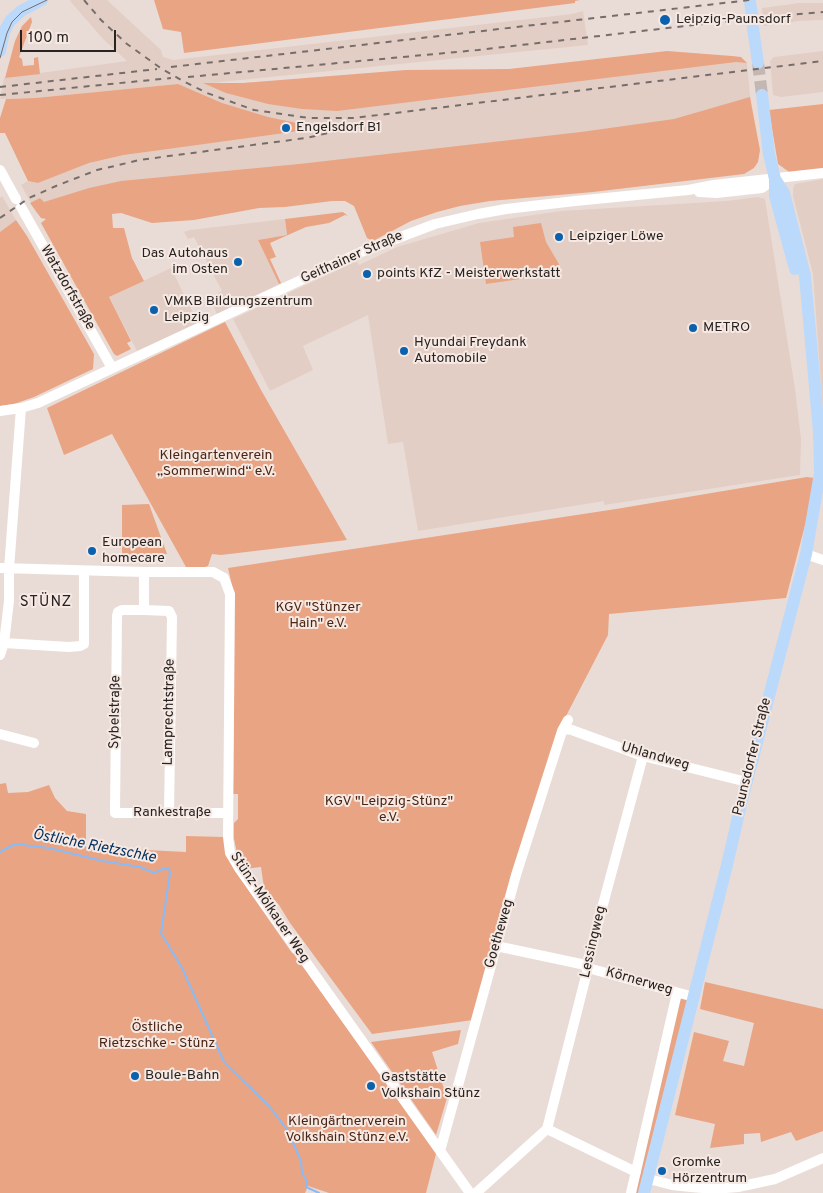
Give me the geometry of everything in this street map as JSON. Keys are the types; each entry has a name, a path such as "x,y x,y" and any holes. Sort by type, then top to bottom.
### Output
{"main road":[{"path":"0,51 7,25 21,11 42,0"},
{"path":"751,13 758,63"},
{"name":"Paunsdorfer Straße","path":"644,1193 806,554 816,505 821,460 809,317 776,196 762,95"}],"street":[{"name":"Watzdorfstraße","path":"0,170 112,368"},
{"name":"Geithainer Straße","path":"0,411 38,403 361,252 435,224 470,215 506,209 575,201 688,190 716,193 762,188 775,179 823,173"},
{"path":"0,655 4,643 9,601 5,569 21,408"},
{"path":"806,554 823,560"},
{"path":"5,569 144,572 144,610"},
{"path":"4,643 68,647 84,644 84,570"},
{"name":"Stünz-Mölkauer Weg","path":"144,572 213,572 224,578 230,594 228,813 228,846 230,853 470,1193"},
{"name":"Sybelstraße","path":"115,813 118,612 122,610 144,610"},
{"name":"Lamprechtstraße","path":"144,610 168,611 172,617 169,814"},
{"name":"Uhlandweg","path":"566,725 569,729 643,756 747,782"},
{"name":"Goetheweg","path":"440,1151 531,824 566,725"},
{"path":"0,734 34,743"},
{"name":"Lessingweg","path":"548,1129 588,968 588,960 643,756"},
{"name":"Rankestraße","path":"115,813 228,813"},
{"name":"Körnerweg","path":"496,946 582,964 588,968 694,997"},
{"path":"631,1193 677,993"},
{"path":"476,1193 548,1129 636,1172"},
{"path":"649,1179 672,1185 691,1187 738,1186 775,1179 823,1158"}],"shaded area":[{"path":"71,0 107,0 161,50 163,57 173,60 572,14 583,11 588,45 211,83 243,83 741,57 747,63 751,106 649,141 41,218 21,185 28,181 38,183 89,163 125,155 203,143 183,88 178,84 35,98 0,99 4,78 127,61 103,39"},
{"path":"799,3 823,3 823,20 764,26 762,8"},
{"path":"823,51 823,92 781,97 773,95 770,61 774,57"},
{"path":"823,179 823,411 813,274 793,196 793,188 795,184"},
{"path":"2,196 16,220 0,232 0,198"},
{"path":"758,197 765,199 795,389 801,439 800,475 604,505 604,501 418,531 403,442 388,444 368,315 303,346 313,370 270,391 233,319 357,261 359,265 397,247 479,223 561,211 726,201"},
{"name":"Das Autohaus im Osten","path":"285,219 287,235 258,240 279,284 217,314 210,298 222,291 194,237 188,239 184,232"},
{"name":"VMKB Bildungszentrum Leipzig","path":"171,268 198,323 137,351 109,297"}],"green space":[{"path":"154,0 580,0 575,1 575,3 184,53 181,32 163,29"},
{"path":"31,17 32,22 19,57 22,59 23,66 34,65 34,58 38,57 40,74 5,78 15,41 22,26"},
{"path":"667,51 741,57 747,63 736,62 337,111 302,109 268,104 226,93 203,83 243,83 406,70 509,69"},
{"path":"178,84 222,103 268,117 321,128 124,155 89,163 38,183 28,181 5,133 0,133 0,118 6,99 35,98"},
{"path":"750,97 760,150 758,162 754,168 744,174 593,192 490,201 460,206 411,221 373,241 367,238 354,206 345,201 259,208 194,220 152,223 121,213 112,214 113,228 124,228 132,258 144,281 109,297 131,341 127,343 131,349 117,356 114,354 41,223 46,219 41,218 30,203 40,198 44,202 89,188 121,181 299,164 581,132 674,119"},
{"path":"823,104 823,171 792,174 778,164 769,110"},
{"path":"343,212 348,216 345,215 329,223 306,227 270,243 276,257 270,259 281,283 279,284 258,240 287,235 285,219"},
{"path":"16,220 94,354 93,369 34,397 14,404 0,406 0,232"},
{"path":"541,223 546,242 559,264 561,273 486,284 480,242 514,237 513,227"},
{"name":"Kleingartenverein „Sommerwind“ e.V.","path":"225,322 261,390 347,540 221,555 212,554 208,566 202,568 186,567 112,434 64,455 47,408"},
{"path":"807,477 814,478 809,510 786,598 609,614 608,635 566,716 473,1020 372,1034 290,923 279,905 264,888 261,867 244,869 237,853 234,839 234,823 238,819 238,794 233,794 234,594 228,568 616,509"},
{"path":"149,504 167,554 122,555 122,505"},
{"name":"Östliche Rietzschke - Stünz","path":"6,783 8,793 28,792 49,785 55,798 67,811 86,814 86,847 186,852 186,836 224,837 226,854 235,871 292,953 295,954 437,1150 426,1193 329,1193 308,1186 305,1193 0,1193 0,784"},
{"path":"705,982 823,1009 823,1131 796,1141 791,1132 761,1142 760,1133 744,1134 744,1144 710,1148 715,1124 675,1115 694,1032 729,1041 723,1061 744,1066 754,1023 700,1009"},
{"path":"677,993 694,997 644,1193 631,1193"},
{"path":"461,1030 458,1044 432,1052 447,1098 436,1135 371,1042"}],"waterway":[{"name":"Östliche Rietzschke","path":"0,852 15,844 49,848 103,861 140,867 154,873 165,868 169,869 161,933 182,968 224,1062 269,1106 288,1131 301,1161 302,1173 307,1181 306,1187 319,1193"}],"tunnel":[{"path":"758,63 762,95"}],"tram line":[{"path":"0,58 12,22 22,12 47,0"}],"railway":[{"path":"84,0 101,20 127,44 162,69 185,82 207,93 254,110 309,118 354,118 823,61"},
{"path":"171,67 750,0"},
{"path":"188,77 478,50 763,17 823,12"},
{"path":"0,87 157,69"},
{"path":"0,95 171,78"},
{"path":"0,218 29,198 97,170 139,160 306,138 378,122"}],"place":[{"name":"Leipzig-Paunsdorf","path":"665,20"},
{"name":"Engelsdorf B1","path":"286,128"},
{"name":"Leipziger Löwe","path":"559,237"},
{"name":"Das Autohaus im Osten","path":"238,262"},
{"name":"points KfZ - Meisterwerkstatt","path":"367,274"},
{"name":"VMKB Bildungszentrum Leipzig","path":"154,310"},
{"name":"METRO","path":"693,328"},
{"name":"Hyundai Freydank Automobile","path":"404,351"},
{"name":"European homecare","path":"92,551"},
{"name":"Boule-Bahn","path":"135,1076"},
{"name":"Gaststätte Volkshain Stünz","path":"371,1086"},
{"name":"Gromke Hörzentrum","path":"662,1171"}],"district":[{"name":"STÜNZ","path":"46,603"}],"park label":[{"name":"KGV \"Stünzer Hain\" e.V.","path":"318,616"},
{"name":"KGV \"Leipzig-Stünz\" e.V.","path":"389,810"},
{"name":"Kleingärtnerverein Volkshain Stünz e.V.","path":"347,1130"}]}
